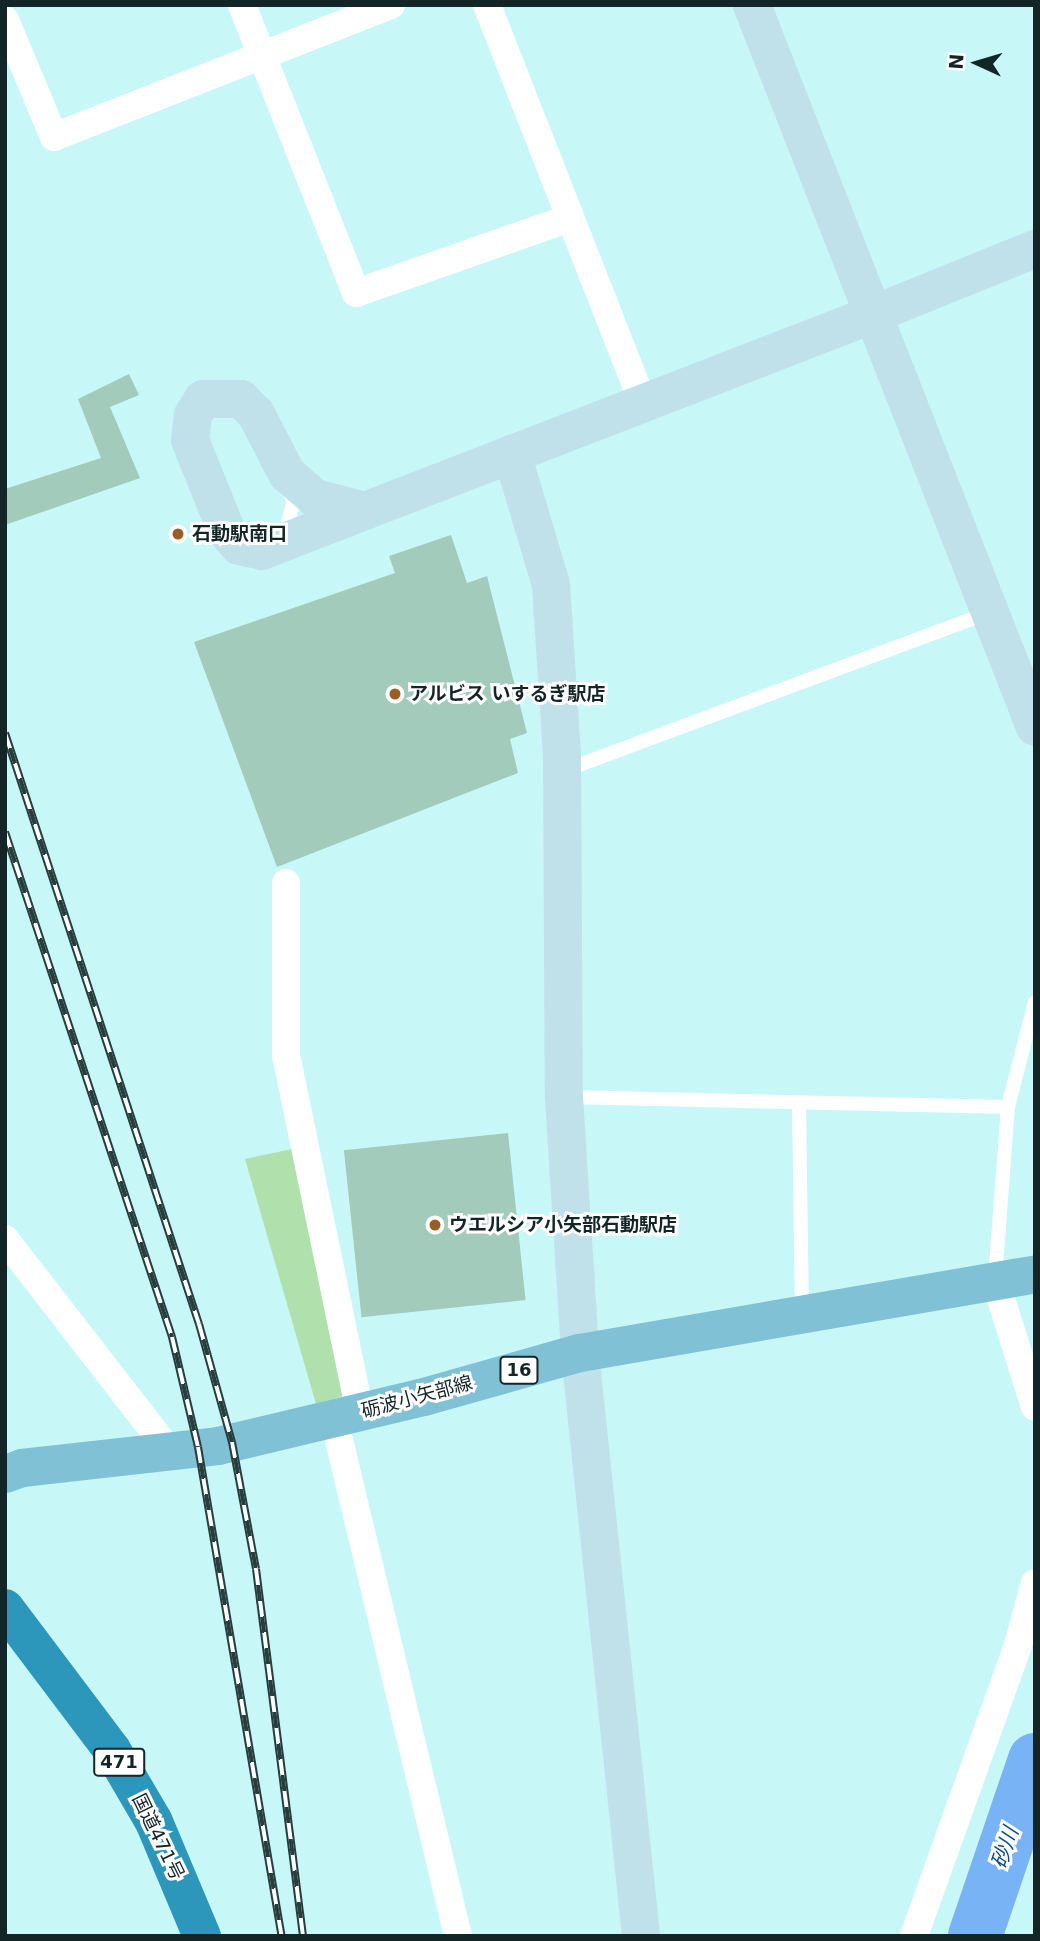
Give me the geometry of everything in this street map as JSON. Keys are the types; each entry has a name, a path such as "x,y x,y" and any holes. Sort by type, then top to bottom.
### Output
{"highway":[{"name":"国道471号","path":"5,1608 112,1750 155,1822 202,1936"}],"main road":[{"name":"砺波小矢部線","path":"5,1474 22,1468 170,1452 347,1416 580,1353 1035,1274"}],"street":[{"path":"242,5 356,293 570,218"},
{"path":"5,20 54,137 261,53 391,5"},
{"path":"487,5 643,404"},
{"path":"752,5 1035,727"},
{"path":"365,511 314,498 287,474 256,414 241,399 204,400 193,415 190,440 227,532 239,546 262,551 874,314 1035,249"},
{"path":"512,454 551,585 562,771 564,1097 580,1353 641,1936"},
{"path":"286,883 286,1055 347,1416 458,1936"},
{"path":"5,1240 170,1452"},
{"path":"995,1280 1035,1407"},
{"path":"915,1936 1018,1645 1035,1583"}],"lane":[{"path":"282,543 293,503 287,474"},
{"path":"562,771 990,611"},
{"path":"995,1280 1008,1107 1035,1002"},
{"path":"564,1097 1008,1107"},
{"path":"799,1102 802,1314"}],"green space":[{"path":"297,1148 343,1396 316,1404 245,1159"}],"building":[{"path":"129,374 139,395 110,407 140,478 5,525 5,489 101,458 78,399"},
{"path":"451,535 467,583 487,576 527,733 510,739 518,773 277,867 194,642 395,573 389,556"},
{"name":"ウエルシア小矢部石動駅店","path":"508,1133 526,1300 361,1317 344,1150"}],"waterway":[{"name":"砂川","path":"975,1936 1035,1760"}],"railway":[{"path":"5,733 199,1324 232,1442 256,1569 303,1936"},
{"path":"5,832 172,1337 198,1447 282,1936"}],"place":[{"name":"石動駅南口","path":"178,534"},
{"name":"アルビス いするぎ駅店","path":"395,694"},
{"name":"ウエルシア小矢部石動駅店","path":"435,1225"}]}
